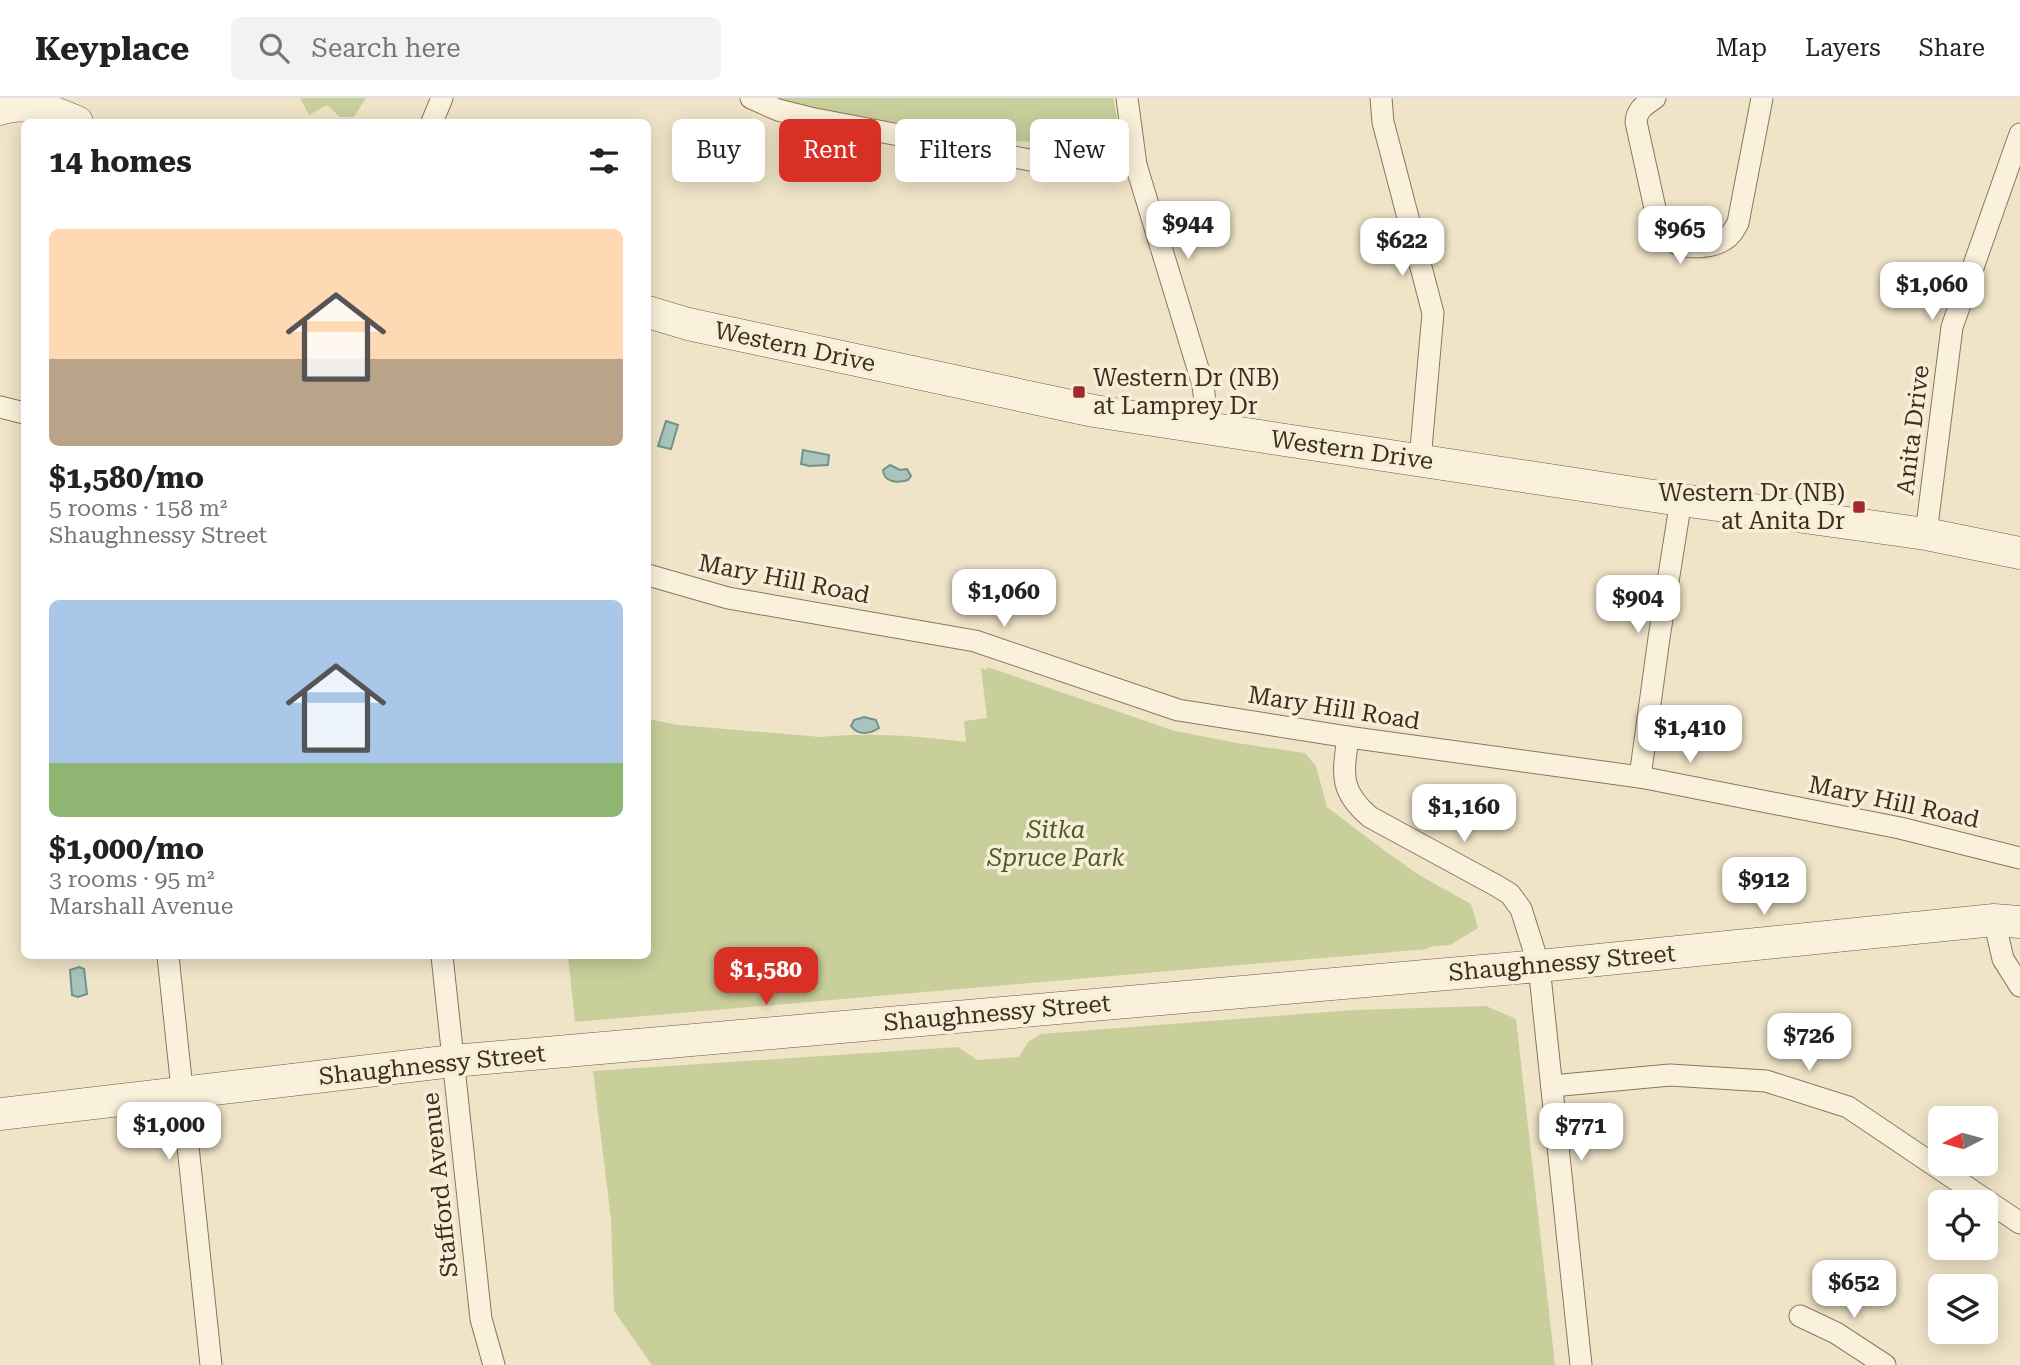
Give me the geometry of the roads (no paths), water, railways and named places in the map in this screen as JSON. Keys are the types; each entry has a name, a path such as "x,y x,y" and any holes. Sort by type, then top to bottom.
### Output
{"main road":[{"path":"0,109 29,105 69,119"},
{"name":"Western Drive","path":"651,313 688,324 1080,408 1681,500 1926,534 2020,553"},
{"name":"Shaughnessy Street","path":"0,1114 453,1061 1539,966 2007,921"}],"street":[{"path":"433,119 442,98"},
{"path":"751,98 778,110 810,118 1077,169 1136,165"},
{"path":"1127,98 1136,165 1203,385 1208,429"},
{"path":"1381,98 1383,122 1433,313 1420,460"},
{"path":"1655,98 1640,108 1636,122 1658,222 1663,232 1675,243 1699,247 1726,240 1738,223 1757,99"},
{"name":"Anita Drive","path":"1926,534 1952,327 2020,134"},
{"path":"0,407 21,411"},
{"path":"1640,777 1681,500"},
{"name":"Mary Hill Road","path":"651,576 728,598 975,641 1178,710 1348,737 1640,777 1900,828 2020,858"},
{"path":"1348,737 1345,782 1348,793 1357,806 1370,817 1510,894 1521,909 1539,966 1581,1365"},
{"name":"Shaughnessy Street","path":"2007,921 2003,959 2020,986"},
{"path":"168,959 211,1365"},
{"name":"Stafford Avenue","path":"442,959 481,1319 494,1365"},
{"path":"1552,1086 1670,1075 1766,1081 1848,1107 2020,1223"},
{"path":"1800,1316 1836,1333 1885,1365"}],"water":[{"path":"666,421 678,425 671,449 658,446"},
{"path":"803,450 829,455 828,465 801,464"},
{"path":"890,465 900,470 907,469 911,476 904,481 889,480 883,470"},
{"path":"864,717 876,720 879,728 864,733 851,726 854,720"},
{"path":"79,967 84,969 87,994 78,997 72,995 70,970"}],"place":[{"name":"Western Dr (NB) at Lamprey Dr","path":"1079,392"},
{"name":"Western Dr (NB) at Anita Dr","path":"1859,507"}],"park label":[{"name":"Sitka Spruce Park","path":"1056,844"}]}
